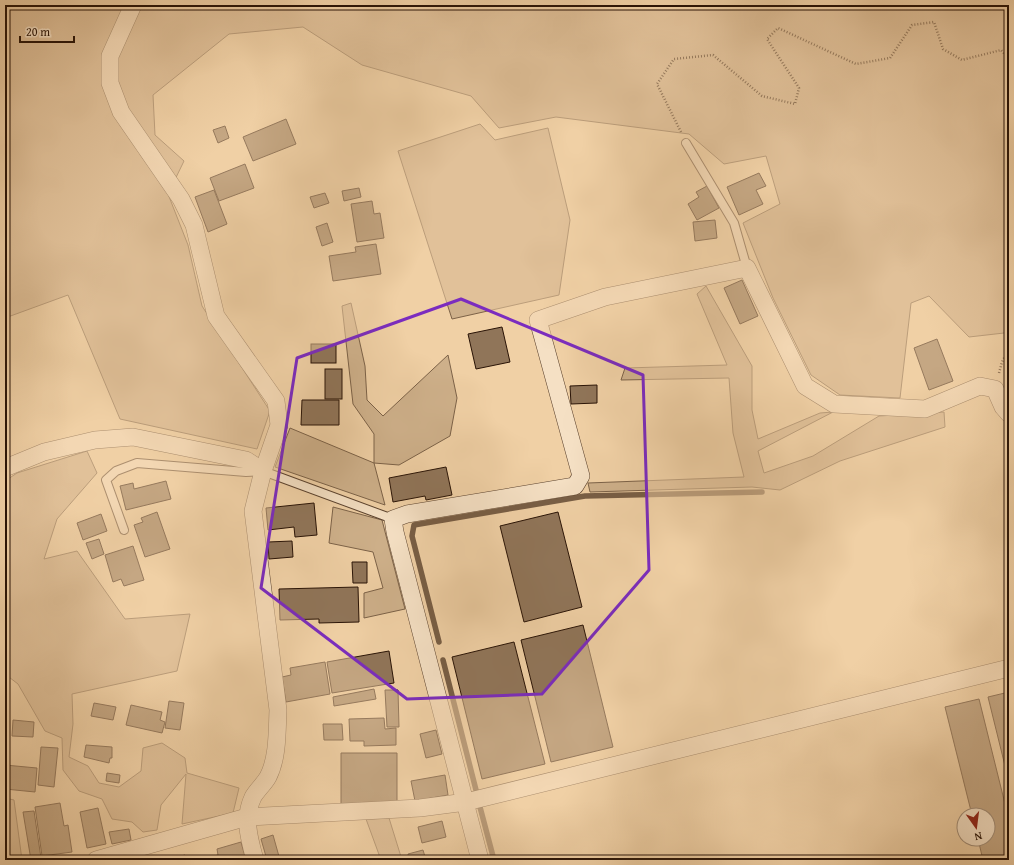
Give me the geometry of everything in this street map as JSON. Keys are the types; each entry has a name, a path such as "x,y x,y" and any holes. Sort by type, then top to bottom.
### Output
{"street":[{"path":"133,5 110,56 110,83 121,112 181,199 194,225 216,316 276,401 279,425 263,471 253,511 278,710 277,742 268,776 253,797 247,817 249,836 256,860"},
{"path":"480,860 395,532 393,519 407,514 575,486 581,476 538,320 605,297 747,268 805,386 834,404 925,409 980,386 995,389 1003,407 1009,414"},
{"path":"5,468 44,452 95,440 133,437 246,460 263,471"},
{"path":"96,860 247,817 420,808 466,802 1009,668"}],"lane":[{"path":"686,143 734,223 747,268"},
{"path":"124,530 106,480 116,471 137,463 246,472 263,471 393,519"}],"path":[{"path":"686,143 657,84 674,59 713,55 762,96 795,104 799,88 767,39 778,28 856,64 890,58 912,25 934,22 943,49 962,60 1001,50 1009,59"},
{"path":"995,389 1002,362 1009,348"}],"highlighted area":[{"path":"461,299 643,375 649,570 542,694 407,699 261,588 297,358"}],"shaded area":[{"path":"5,5 1009,5 1009,326 1004,333 969,337 929,296 911,303 900,398 840,395 811,375 773,298 743,223 780,204 766,156 724,164 689,134 556,117 499,128 471,96 362,65 303,27 229,34 153,95 155,135 184,161 168,194 188,245 202,306 270,411 257,449 120,419 68,295 5,318"},
{"path":"480,124 495,140 548,128 570,220 559,295 452,319 398,151"},
{"path":"706,286 752,366 752,410 758,439 820,413 833,412 758,451 764,473 813,456 879,416 944,412 945,427 840,461 780,490 752,487 590,492 588,483 744,477 733,433 729,378 621,380 625,368 727,365 697,294"},
{"path":"351,303 365,366 367,400 383,416 448,355 457,398 450,436 399,465 374,463 374,434 353,404 342,306"},
{"path":"290,428 374,463 385,505 275,467"},
{"path":"87,451 97,473 57,519 44,559 77,551 125,619 190,614 177,671 72,694 73,724 69,757 88,766 99,783 119,787 141,771 143,748 162,743 185,758 187,773 239,788 233,813 182,824 186,774 161,805 157,830 143,832 132,822 112,819 102,799 79,791 63,770 62,738 45,731 18,684 5,674 5,481 17,473"},
{"path":"333,507 382,520 405,609 364,618 364,593 383,588 373,552 329,543"},
{"path":"5,798 14,800 22,860 5,860"},
{"path":"389,818 402,860 381,860 366,819"}],"building":[{"path":"286,119 296,144 253,161 243,137"},
{"path":"225,126 229,138 218,143 213,130"},
{"path":"245,164 254,188 219,201 210,178"},
{"path":"759,173 766,186 756,190 763,204 739,215 727,187"},
{"path":"707,186 719,208 697,220 688,204 699,197 696,192"},
{"path":"359,188 361,197 344,201 342,191"},
{"path":"214,190 227,224 208,232 195,197"},
{"path":"325,193 329,203 314,208 310,197"},
{"path":"372,201 374,214 380,213 384,238 357,242 351,204"},
{"path":"715,220 717,238 695,241 693,222"},
{"path":"327,223 333,242 322,246 316,227"},
{"path":"376,244 381,274 333,281 329,256 356,252 355,247"},
{"path":"742,280 758,316 740,324 724,288"},
{"path":"502,327 510,362 476,369 468,334"},
{"path":"937,339 953,381 929,390 914,348"},
{"path":"311,344 336,344 336,363 311,363"},
{"path":"325,369 342,369 342,399 325,399"},
{"path":"597,385 597,403 571,404 570,386"},
{"path":"302,400 339,400 339,425 301,425"},
{"path":"446,467 452,495 426,500 425,496 393,502 389,478"},
{"path":"166,481 171,499 126,510 120,486 133,483 134,489"},
{"path":"314,503 317,535 295,537 294,527 268,530 266,508"},
{"path":"157,512 170,549 145,557 134,525 143,522 141,518"},
{"path":"558,512 582,607 524,622 500,526"},
{"path":"101,514 107,531 83,540 77,523"},
{"path":"99,539 104,554 92,559 86,543"},
{"path":"292,541 293,557 269,559 268,542"},
{"path":"133,546 144,580 124,586 121,579 113,582 105,555"},
{"path":"352,562 367,562 367,583 353,583"},
{"path":"358,587 359,622 319,623 319,619 280,620 279,589"},
{"path":"583,625 613,747 551,762 521,640"},
{"path":"514,642 545,764 482,779 452,657"},
{"path":"389,651 394,683 332,693 327,662"},
{"path":"325,662 330,694 286,702 282,677 291,675 290,668"},
{"path":"374,689 376,699 334,706 333,697"},
{"path":"385,690 398,690 399,727 387,727"},
{"path":"1009,692 1009,782 988,697"},
{"path":"979,699 1009,820 1009,860 983,860 980,847 996,847 996,807 970,807 945,707"},
{"path":"169,701 184,703 180,730 165,728"},
{"path":"94,703 116,707 113,720 91,716"},
{"path":"131,705 162,712 160,720 165,722 162,733 126,725"},
{"path":"384,718 385,729 396,728 396,745 364,746 364,741 350,741 349,719"},
{"path":"13,720 34,722 33,737 12,736"},
{"path":"323,724 342,724 343,740 324,740"},
{"path":"436,730 442,754 426,758 420,734"},
{"path":"86,745 112,747 112,758 110,758 109,763 84,757"},
{"path":"41,747 58,748 54,787 38,785"},
{"path":"341,753 397,753 397,804 341,805"},
{"path":"5,765 37,768 35,792 5,789"},
{"path":"107,773 120,775 119,783 106,781"},
{"path":"445,775 448,795 415,801 411,781"},
{"path":"60,803 64,826 68,825 72,852 42,856 35,807"},
{"path":"98,808 106,844 87,848 80,812"},
{"path":"34,811 41,858 31,860 23,812"},
{"path":"442,821 446,837 422,843 418,827"},
{"path":"129,829 131,840 112,844 109,832"},
{"path":"273,835 280,860 267,860 261,839"},
{"path":"241,842 246,860 205,860 205,858 218,855 217,849"},
{"path":"423,850 426,860 409,860 408,854"},
{"path":"185,855 187,860 172,860 172,858"}],"waterway":[{"path":"439,642 412,536 414,525 585,496 762,492"},
{"path":"443,660 476,790"},
{"path":"480,807 494,860"}]}
